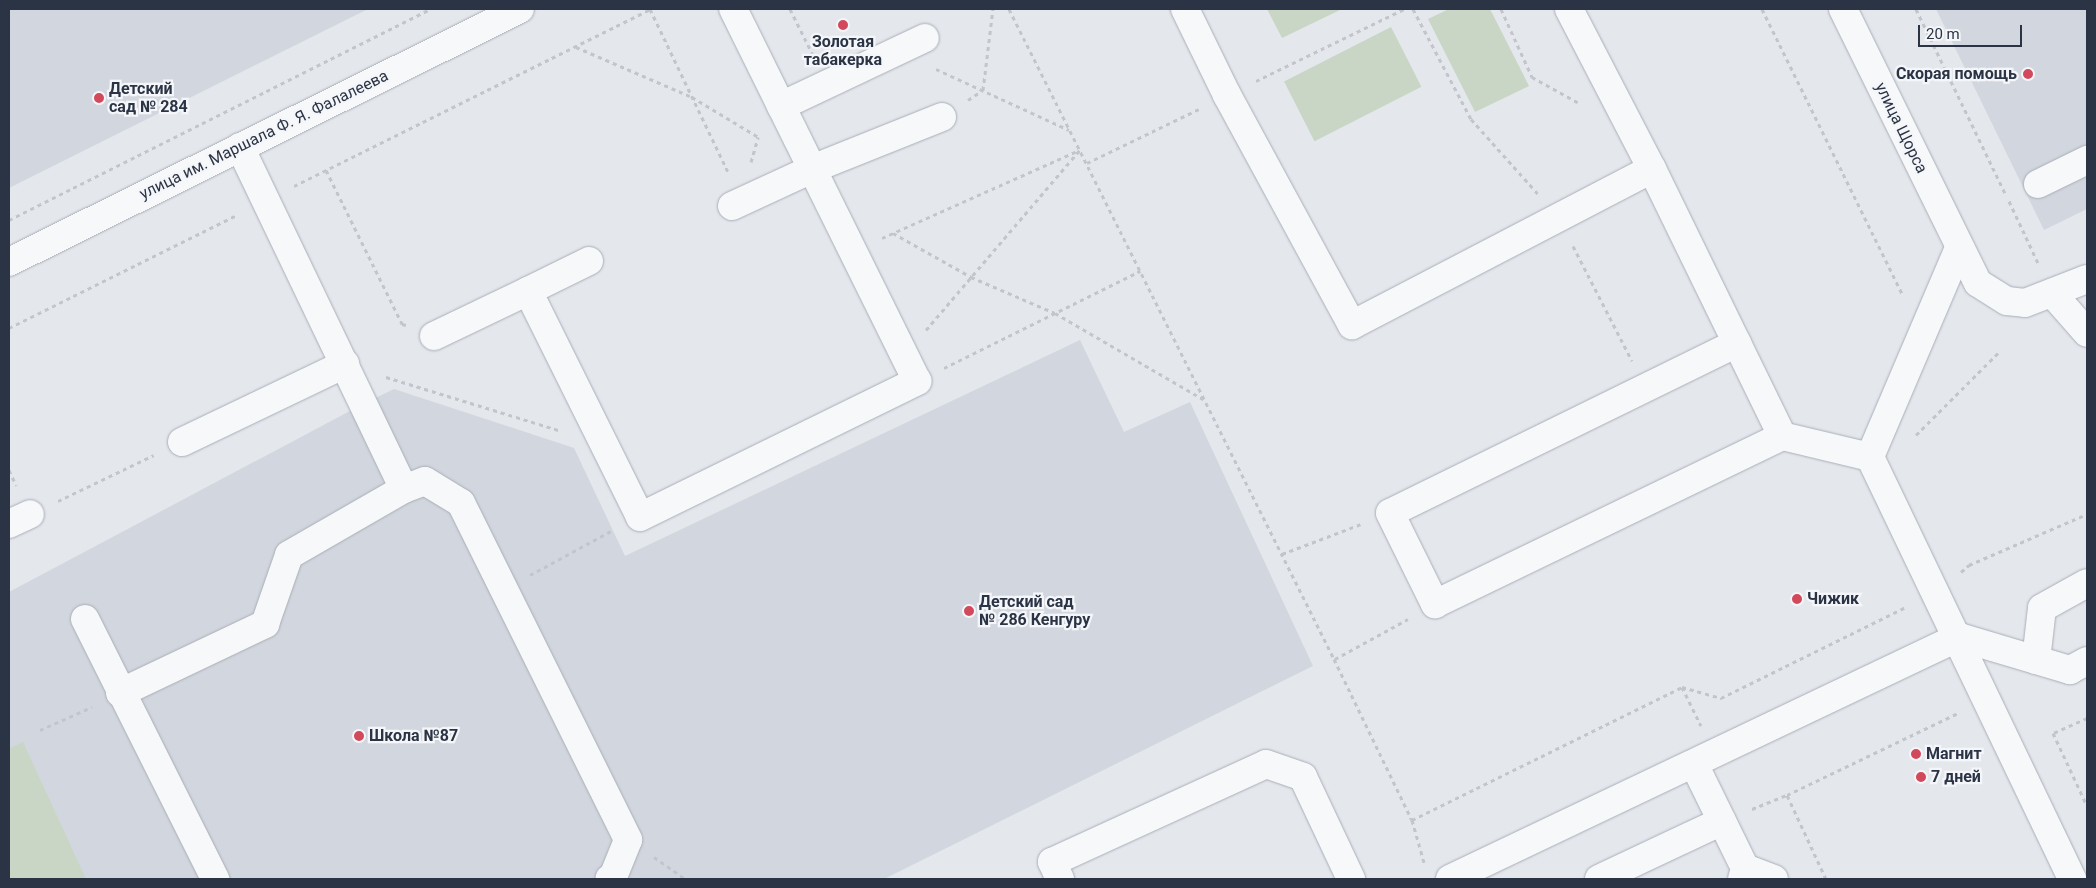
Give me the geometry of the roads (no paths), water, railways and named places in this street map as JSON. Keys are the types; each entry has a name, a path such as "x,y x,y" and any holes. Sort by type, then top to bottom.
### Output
{"street":[{"name":"улица им. Маршала Ф. Я. Фалалеева","path":"9,262 520,9"},
{"path":"528,290 640,517 917,381 733,9"},
{"path":"1185,9 1227,95 1352,325 1652,169"},
{"path":"1569,9 1652,169 1782,436"},
{"name":"улица Щорса","path":"1843,9 1959,248 1978,283 1993,295 2007,301 2025,303 2087,279"},
{"path":"776,95 828,84 924,38"},
{"path":"737,204 812,169 942,117"},
{"path":"240,148 404,489"},
{"path":"2038,184 2087,160"},
{"path":"1870,457 1924,338 1959,248"},
{"path":"434,336 589,261"},
{"path":"2052,293 2087,333"},
{"path":"1736,343 1390,514 1435,604 1782,436 1870,457"},
{"path":"182,442 345,364"},
{"path":"1870,457 1937,592 2072,879"},
{"path":"120,693 265,624 289,555 404,489 425,481 462,503 628,840 613,877 608,879"},
{"path":"2036,660 2042,608 2087,583"},
{"path":"86,619 120,693 215,879"},
{"path":"1438,874 1704,759 1959,638 2070,670 2087,662"},
{"path":"1704,759 1722,820 1743,874 1774,879"},
{"path":"1060,879 1052,862 1266,764 1303,777 1351,879"},
{"path":"1599,879 1722,820"}],"place":[{"name":"Золотая табакерка","path":"843,25"},
{"name":"Скорая помощь","path":"2028,74"},
{"name":"Детский сад № 284","path":"99,98"},
{"name":"Чижик","path":"1797,599"},
{"name":"Детский сад № 286 Кенгуру","path":"969,611"},
{"name":"Школа №87","path":"359,736"},
{"name":"Магнит","path":"1916,754"},
{"name":"7 дней","path":"1921,777"}]}
